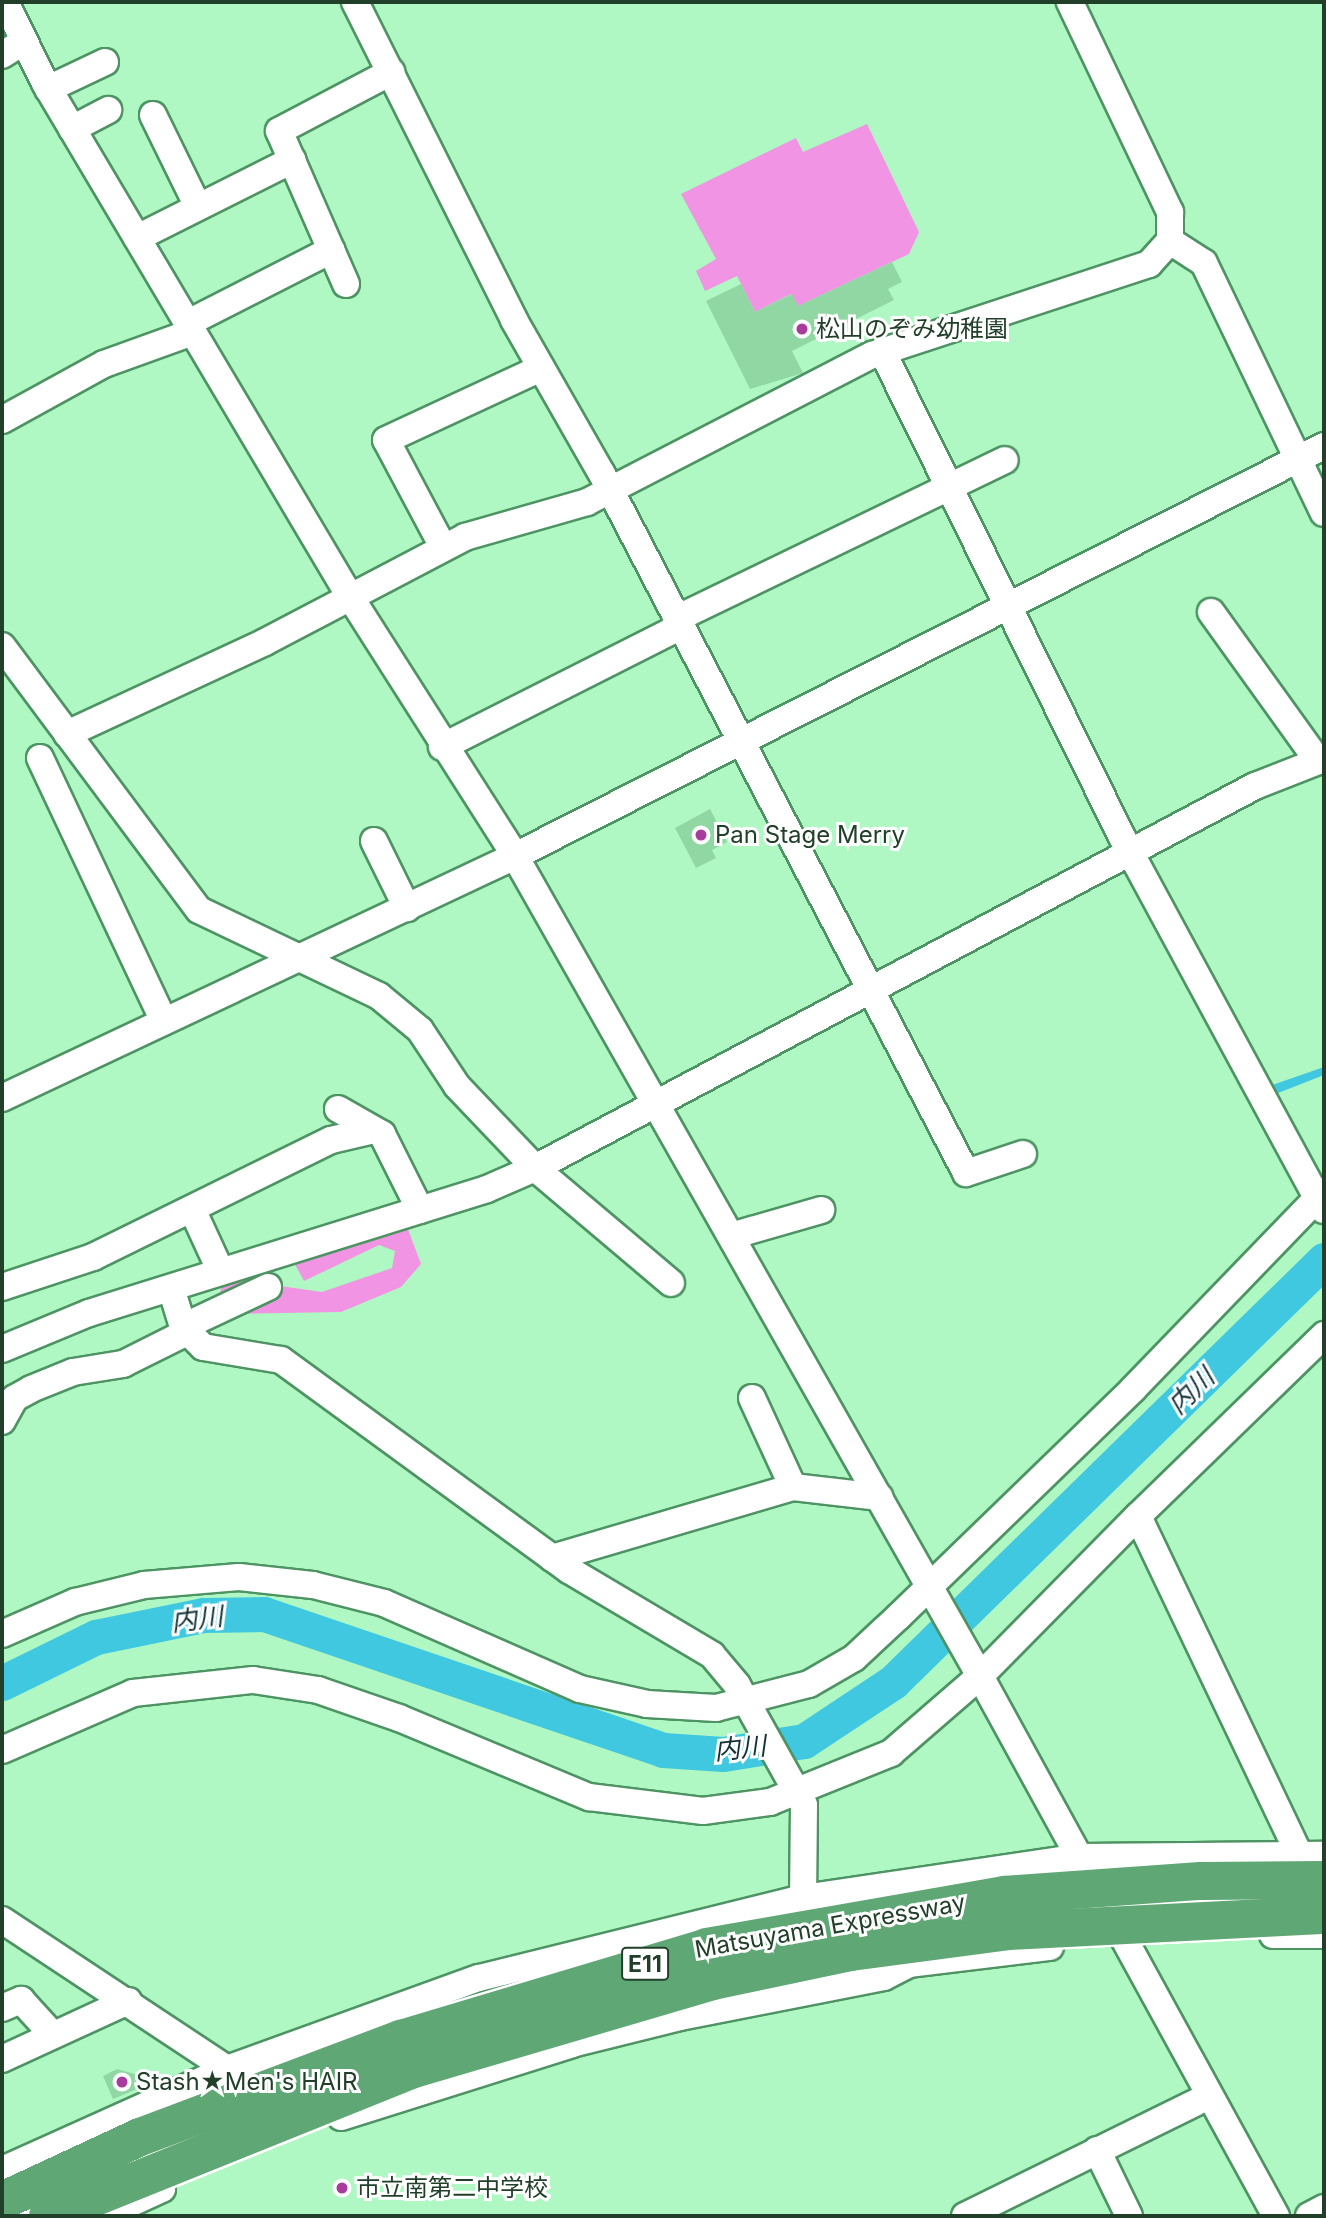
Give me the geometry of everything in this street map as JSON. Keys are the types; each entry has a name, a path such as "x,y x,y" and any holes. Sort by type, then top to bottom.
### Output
{"highway":[{"name":"Matsuyama Expressway","path":"2,2201 140,2137 389,2043 707,1947 1004,1895 1201,1881 1316,1863"},
{"name":"Matsuyama Expressway","path":"48,2216 414,2069 713,1981 851,1952 1008,1930 1324,1915"}],"street":[{"path":"5,2 13,48 48,89 349,595 442,747 515,856 978,1673 1080,1857 1121,1942 1276,2216"},
{"path":"355,2 541,368 610,490 966,1173 1023,1154"},
{"path":"67,734 443,547 610,490 882,351 1149,264 1170,241 1170,212 1070,2"},
{"path":"48,89 105,62"},
{"path":"346,284 279,131 391,72"},
{"path":"72,129 108,110"},
{"path":"153,115 198,207"},
{"path":"137,237 292,160"},
{"path":"1170,241 1204,262 1296,460 1324,513"},
{"path":"2,420 104,364 190,328 331,250"},
{"path":"2,1634 75,1602 144,1585 239,1577 313,1585 384,1603 580,1689 647,1704 716,1708 747,1705 809,1684 854,1658 1322,1202 1132,853 882,351"},
{"path":"443,547 386,440 541,368"},
{"path":"2,1098 515,856 1324,446"},
{"path":"442,747 678,623 1005,460"},
{"path":"2,1349 171,1288 419,1210 535,1168 1255,786 1321,760 1211,612"},
{"path":"2,646 199,910 379,996 420,1030 457,1086 535,1168 671,1283"},
{"path":"40,758 164,1021"},
{"path":"374,841 407,908"},
{"path":"338,1109 382,1134 419,1210"},
{"path":"2,1287 93,1256 331,1140 373,1130"},
{"path":"192,1209 221,1272"},
{"path":"731,1236 821,1210"},
{"path":"2,1421 8,1389 144,1356 185,1330 268,1287"},
{"path":"171,1288 185,1330 203,1347 281,1360 552,1558 712,1655 747,1705 807,1821 803,1898"},
{"path":"2,1750 133,1693 253,1681 318,1690 376,1710 589,1797 703,1811 792,1791 891,1753 978,1673 1324,1335"},
{"path":"752,1398 793,1487"},
{"path":"552,1558 793,1487 879,1497"},
{"path":"2,2170 227,2070 479,1978 803,1898 1080,1857 1316,1863 1138,1516"},
{"path":"2,1920 128,2001 227,2070"},
{"path":"103,2216 346,2115 572,2044 884,1977 909,1964 1121,1942 1324,1936"},
{"path":"2,2008 21,2000 53,2035"},
{"path":"2,2059 128,2001"},
{"path":"965,2216 1209,2096"},
{"path":"1097,2150 1129,2216"},
{"path":"1309,2216 1324,2208"}],"shaded area":[{"path":"867,124 919,232 909,254 798,306 791,294 755,312 737,276 705,291 696,271 716,259 681,194 796,138 803,152"},
{"path":"406,1224 421,1264 401,1287 341,1312 229,1314 220,1292 224,1280 252,1271 259,1283 322,1292 392,1268 395,1251 379,1245 304,1281 291,1257"}],"water":[{"path":"1324,1067 1324,1075 1273,1095 1269,1086"}],"building":[{"path":"892,262 902,282 888,289 894,300 792,351 803,373 750,389 706,301 741,284 755,312 792,294 798,306"},
{"name":"Pan Stage Merry","path":"710,809 727,842 712,850 716,858 696,868 675,828"},
{"name":"Stash★Men's HAIR","path":"117,2069 135,2074 142,2087 113,2099 103,2076"}],"waterway":[{"name":"内川","path":"2,1683 96,1637 203,1615 264,1614 663,1750 723,1754 804,1741 893,1682 1324,1260"}],"place":[{"name":"松山のぞみ幼稚園","path":"802,329"},
{"name":"Pan Stage Merry","path":"701,835"},
{"name":"Stash★Men's HAIR","path":"122,2082"},
{"name":"市立南第二中学校","path":"342,2188"}]}
